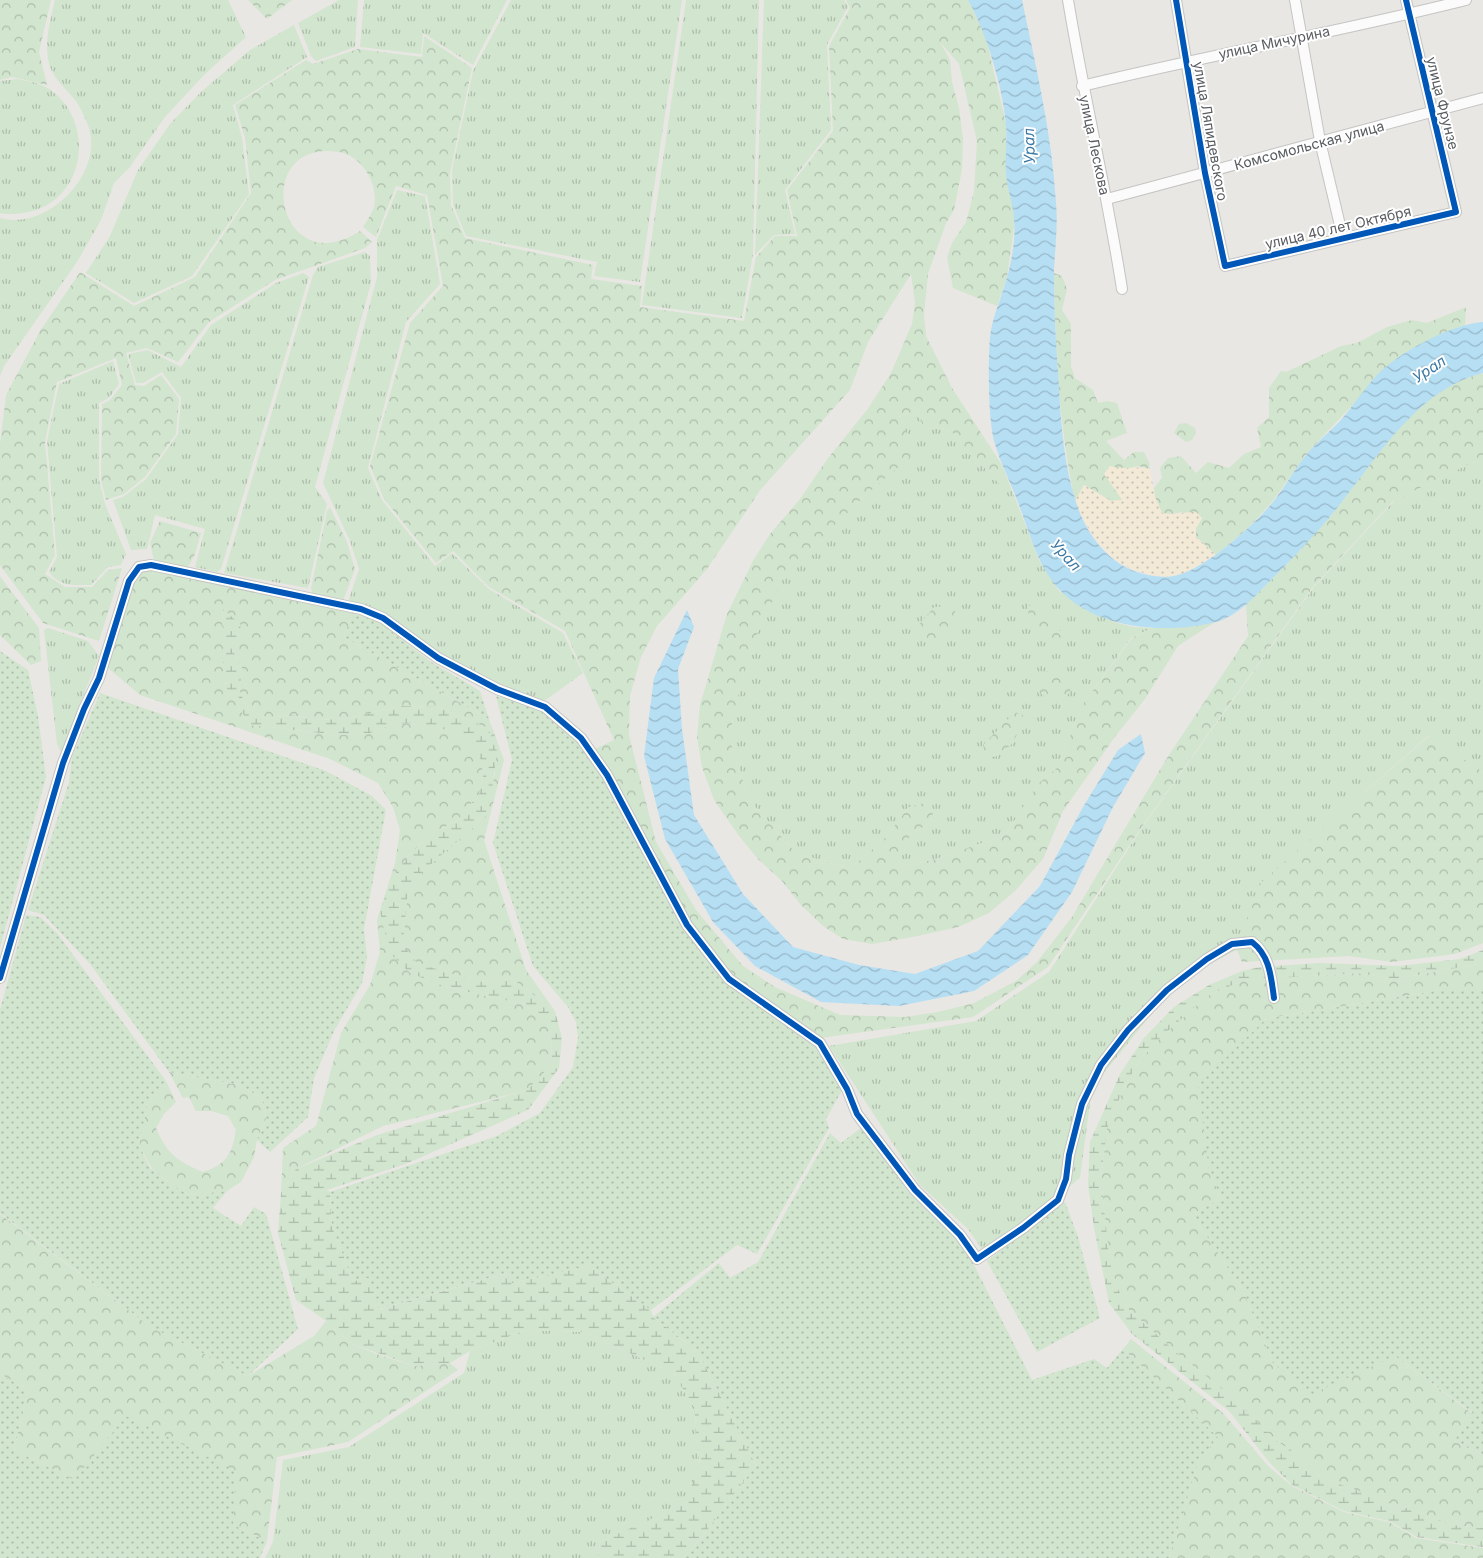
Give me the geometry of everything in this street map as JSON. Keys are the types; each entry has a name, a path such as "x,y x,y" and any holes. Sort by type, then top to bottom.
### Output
{"street":[{"name":"улица Лескова","path":"1068,0 1082,86 1107,199 1122,289"},
{"name":"улица Ляпидевского","path":"1176,0 1205,173 1226,266"},
{"path":"1295,0 1320,141 1343,238"},
{"name":"улица Фрунзе","path":"1406,0 1456,212"},
{"name":"улица Мичурина","path":"1082,86 1186,61 1409,14 1466,0"},
{"name":"Комсомольская улица","path":"1107,199 1483,98"},
{"name":"улица 40 лет Октября","path":"1226,266 1456,212"},
{"path":"0,978 63,763 84,709 99,678 129,581 139,567 151,565 360,609 383,618 438,658 492,687 545,707 581,738 607,775 687,925 729,979 820,1043 847,1089 857,1114 915,1190 960,1235 977,1259 1023,1228 1058,1200 1066,1179 1075,1126 1092,1079 1112,1048 1167,990 1207,959 1232,944 1252,942 1263,952 1272,974 1274,998"}],"green space":[{"path":"0,0 51,0 39,52 47,85 12,77 0,80"},
{"path":"55,0 228,0 246,37 204,75 165,117 129,168 114,183 101,220 77,262 4,366 0,376 0,218 18,220 36,216 53,208 67,196 79,181 88,164 91,146 89,128 79,107 55,77 48,59 49,25"},
{"path":"248,0 292,0 267,19"},
{"path":"339,0 358,0 355,47 316,61 311,56 298,23"},
{"path":"364,0 507,0 473,65 423,33 421,54 360,47"},
{"path":"511,0 682,0 640,282 594,276 597,262 466,236 453,204 452,170 473,71"},
{"path":"686,0 759,0 753,254 742,318 642,305"},
{"path":"764,0 844,0 848,7 827,45 831,130 785,190 795,234 774,235 755,255"},
{"path":"846,0 968,0 985,34 1006,124 1006,174 1015,220 1007,277 997,306 953,288 947,258 952,243 966,222 974,192 977,141 959,64 940,42 950,60 952,82 959,108 963,139 962,169 954,210 946,223 928,274 924,315 926,336 952,388 1002,465 1001,486 951,431 923,426 917,410 899,417 916,452 868,493 786,572 747,656 729,737 749,800 796,853 850,869 885,838 909,807 932,801 933,820 910,836 897,868 936,859 1005,835 1039,783 1057,768 1083,704 1132,638 1152,628 1215,622 1178,646 1145,699 1114,738 1063,811 1043,859 1015,891 989,913 958,927 918,936 872,944 843,939 823,926 800,904 782,881 758,859 714,800 702,767 697,737 700,705 727,614 753,561 770,534 800,499 828,458 867,410 891,373 912,324 915,303 911,274 868,342 850,390 761,489 707,569 657,626 641,657 630,696 629,735 656,842 696,910 743,966 775,987 840,1015 905,1017 938,1012 974,1003 1016,981 1037,962 1072,917 1167,758 1248,636 1246,605 1320,528 1396,432 1415,412 1435,396 1458,382 1483,373 1483,461 1471,463 1393,501 1313,587 1141,828 1048,967 973,1017 820,1038 729,976 688,923 608,767 593,750 614,740 565,631 489,587 453,551 436,563 384,499 370,466 410,323 443,286 427,195 396,186 376,237 363,227 374,207 374,189 367,172 355,159 339,152 311,153 293,166 284,185 285,206 293,226 309,239 331,242 360,231 372,242 365,248 275,280 209,322 178,362 147,348 126,353 135,385 144,386 161,375 179,399 176,434 145,477 124,494 106,500 101,480 102,404 110,400 122,385 116,358 57,382 45,442 55,555 45,574 65,587 92,587 108,570 122,568 99,641 43,623 0,565 0,444 6,395 40,331 80,272 134,306 195,277 251,193 245,138 235,105 306,60 313,64 358,49 422,57 424,36 472,68 450,173 451,205 465,238 593,265 591,279 642,286 640,307 744,321 756,257 775,236 797,236 787,190 833,131 829,46 850,8"},
{"path":"294,25 307,57 233,105 242,138 249,194 192,276 134,303 86,273 110,236 138,170 170,124 201,92 250,50"},
{"path":"18,79 44,86 62,100 73,117 78,137 78,158 72,177 61,194 45,206 23,213 6,214 0,213 0,81"},
{"path":"397,190 425,196 440,284 406,322 368,468 382,500 435,566 452,553 489,589 563,633 583,673 543,702 487,682 348,602 359,569 350,541 323,483 377,277 377,240"},
{"path":"365,252 370,256 371,283 315,487 327,504 308,588 224,573 313,275 318,267"},
{"path":"303,273 309,277 221,569 217,572 195,567 205,529 155,515 147,549 131,550 113,500 123,497 146,479 178,434 181,398 162,372 143,383 136,383 128,354 148,350 181,367 211,325 276,283"},
{"path":"1054,273 1062,276 1067,289 1062,310 1071,324 1071,366 1075,378 1093,390 1098,403 1107,401 1117,403 1127,433 1106,441 1124,460 1134,452 1144,452 1149,462 1150,469 1138,466 1121,470 1110,466 1104,474 1123,500 1111,501 1084,485 1075,501 1065,444 1059,387"},
{"path":"1466,307 1465,326 1417,346 1398,357 1307,453 1272,502 1247,529 1216,555 1196,537 1196,528 1202,518 1181,512 1171,515 1162,513 1155,497 1154,488 1162,478 1160,468 1168,458 1181,456 1196,473 1208,462 1229,468 1244,454 1261,447 1257,428 1269,417 1269,388 1281,371 1286,372 1341,346 1357,343 1387,327 1412,320 1427,323"},
{"path":"113,361 119,384 109,398 99,403 99,480 105,504 126,554 121,565 108,567 91,585 62,583 49,572 57,557 47,441 59,384"},
{"path":"917,410 923,426 951,431 1001,485 1002,465 1039,560 1059,591 1114,622 1133,627 1152,628 1131,638 1083,704 1057,768 1039,783 1005,835 936,859 897,868 910,836 933,820 909,807 885,838 850,869 796,853 749,800 729,737 747,656 785,572 868,493 915,452 899,417"},
{"path":"1186,423 1195,428 1196,433 1192,440 1186,442 1174,433 1179,424"},
{"path":"1483,461 1483,772 1428,736 1260,884 1237,950 1182,976 1092,1088 1080,1178 984,1252 968,1229 920,1185 829,1046 976,1021 1049,972 1141,829 1314,587 1395,500 1471,463"},
{"path":"330,507 347,542 355,569 343,601 313,595 311,588 327,511"},
{"path":"160,521 201,533 195,554 188,567 154,560 150,543"},
{"path":"147,567 354,609 344,637 489,719 504,760 484,840 526,970 555,1011 511,978 478,982 416,963 403,944 407,898 422,872 485,817 495,774 488,728 438,707 399,706 350,718 321,720 290,715 268,718 247,709 239,689 243,670 234,653 240,625 223,609 222,622 226,637 223,668 226,687 250,725 339,735 370,733 393,724 411,723 430,731 446,729 473,743 482,762 483,778 479,794 458,820 431,834 407,857 389,952 446,987 523,1004 551,1027 552,1064 528,1090 383,1126 296,1169 281,1193 283,1148 316,1126 341,1033 370,985 380,952 377,920 395,863 400,830 393,807 378,783 330,759 140,695 108,668 133,578"},
{"path":"0,576 39,628 41,661 31,665 0,635"},
{"path":"1041,605 1064,636 1056,647 1040,640 1030,619 1028,606"},
{"path":"950,606 955,611 957,617 951,627 939,637 923,639 917,627 934,607"},
{"path":"223,609 241,625 234,653 243,670 239,689 247,709 268,718 290,715 321,720 350,718 399,706 438,707 488,728 497,751 492,790 485,817 422,872 407,898 403,944 417,963 478,982 511,978 555,1011 562,1038 559,1068 528,1110 408,1163 327,1190 330,1192 332,1226 353,1281 368,1278 380,1309 507,1273 512,1283 589,1266 651,1310 653,1317 698,1352 756,1465 700,1540 682,1558 598,1558 600,1542 684,1504 700,1464 694,1407 673,1373 584,1332 526,1330 470,1351 450,1363 414,1366 352,1344 326,1321 296,1300 278,1233 281,1193 296,1169 377,1135 527,1090 552,1064 551,1027 523,1004 446,987 410,973 389,952 380,911 391,880 407,857 431,834 458,820 479,794 483,778 482,762 473,744 446,729 430,731 411,723 393,724 370,733 339,735 250,725 226,687 223,668 225,637 222,622"},
{"path":"354,609 378,621 431,662 480,691 489,719 344,637"},
{"path":"48,628 88,641 99,656 61,752 57,744 44,630"},
{"path":"0,651 28,670 38,716 46,777 0,948"},
{"path":"1046,671 1066,672 1072,678 1073,686 1066,697 1046,698 1037,690 1036,682"},
{"path":"100,693 326,771 372,796 386,810 364,929 367,957 362,983 334,1031 314,1078 308,1117 270,1152 257,1140 266,1119 262,1098 239,1085 169,1072 90,964 44,915 28,910 69,782 72,757"},
{"path":"496,696 547,709 600,768 685,925 725,980 819,1044 845,1085 826,1119 829,1128 757,1254 737,1245 651,1310 589,1266 512,1283 506,1273 379,1309 368,1278 353,1281 332,1226 330,1192 497,1136 540,1113 573,1067 578,1037 576,1022 568,1007 533,966 493,843 512,760"},
{"path":"1015,712 1027,717 1011,745 994,758 983,754 984,744"},
{"path":"1429,736 1483,772 1483,943 1455,954 1392,962 1348,956 1242,962 1237,950 1259,884"},
{"path":"26,915 40,917 57,933 166,1081 148,1102 139,1145 150,1168 189,1195 227,1191 213,1208 241,1226 254,1207 266,1214 298,1329 248,1376 151,1327 0,1213 0,1010"},
{"path":"1483,950 1483,963 1396,979 1358,973 1244,980 1207,996 1160,1038 1138,1062 1122,1092 1107,1129 1101,1178 1109,1256 1116,1285 1128,1309 1176,1352 1238,1402 1276,1441 1291,1450 1320,1477 1453,1525 1483,1528 1483,1547 1417,1537 1389,1521 1344,1511 1292,1485 1270,1463 1229,1411 1132,1334 1109,1303 1094,1228 1088,1184 1090,1142 1120,1074 1144,1038 1174,1007 1209,985 1242,971 1260,967 1320,963 1399,966 1460,959"},
{"path":"1483,963 1483,990 1441,990 1265,1019 1209,1170 1221,1199 1192,1214 1243,1290 1273,1363 1395,1356 1473,1414 1454,1441 1483,1455 1483,1528 1453,1525 1320,1477 1291,1450 1276,1441 1238,1402 1176,1352 1128,1309 1116,1285 1109,1256 1101,1178 1107,1129 1122,1092 1138,1062 1160,1038 1207,996 1244,980 1358,973 1396,979"},
{"path":"1441,990 1483,990 1483,1455 1454,1441 1473,1413 1395,1356 1310,1395 1273,1363 1243,1290 1192,1214 1221,1199 1209,1170 1198,1084 1266,1019"},
{"path":"169,1072 239,1085 262,1098 266,1119 257,1140 254,1157 241,1182 227,1191 189,1195 172,1185 152,1169 139,1145 148,1102 166,1081 176,1102 164,1114 156,1128 165,1145 174,1156 203,1172 223,1162 233,1146 236,1130 228,1116 211,1111 196,1111 189,1097 183,1098"},
{"path":"862,1127 909,1193 955,1234 970,1257 1032,1380 1094,1359 1107,1368 1123,1349 1218,1437 1199,1460 1169,1558 682,1558 700,1540 756,1465 698,1352 653,1317 719,1263 730,1278 758,1262 830,1133 841,1143"},
{"path":"1065,1202 1078,1237 1100,1318 1037,1352 987,1261"},
{"path":"0,1214 151,1327 248,1376 314,1336 326,1321 352,1344 382,1356 414,1366 450,1363 458,1370 348,1442 277,1457 267,1541 233,1525 74,1480 14,1450 28,1390 0,1374"},
{"path":"526,1330 584,1332 673,1373 694,1407 700,1465 684,1505 600,1542 598,1558 265,1558 273,1542 283,1460 349,1447 464,1373 470,1351"},
{"path":"1131,1339 1223,1413 1269,1467 1292,1486 1344,1512 1389,1522 1416,1538 1483,1548 1483,1558 1169,1558 1199,1460 1218,1437 1123,1349"},
{"path":"0,1374 28,1390 14,1450 74,1480 126,1416 236,1471 233,1525 267,1541 260,1558 0,1558"}],"sand":[{"path":"1110,466 1150,469 1155,497 1162,513 1196,512 1202,518 1196,528 1196,537 1216,555 1182,574 1163,576 1131,568 1110,555 1093,536 1075,501 1084,485 1111,501 1122,500 1104,474"}],"water":[{"name":"Урал","path":"968,0 1022,0 1043,101 1054,177 1057,220 1054,271 1055,329 1066,460 1076,502 1087,527 1103,550 1122,566 1141,573 1167,577 1194,568 1209,559 1239,536 1264,512 1310,450 1340,421 1380,372 1414,347 1442,333 1483,322 1483,373 1460,381 1421,407 1388,442 1336,510 1308,541 1252,599 1224,619 1194,626 1171,628 1123,624 1101,617 1080,607 1062,593 1048,575 1035,548 999,456 992,431 989,390 990,337 1011,262 1014,244 1014,219 1007,179 1006,127 1002,96 987,44"},
{"path":"687,610 694,627 678,669 682,729 694,815 743,894 793,947 859,965 915,974 978,951 1040,886 1083,807 1118,750 1141,734 1145,753 1113,807 1072,892 1028,955 974,991 899,1006 821,1002 755,966 713,922 665,839 644,756 654,678"}],"cycle path":[{"path":"1176,0 1205,173 1225,266 1456,212 1406,0"},
{"path":"0,978 63,763 84,709 99,678 129,581 139,567 151,565 361,609 383,618 438,658 497,689 545,707 581,738 607,775 687,925 729,979 820,1043 847,1089 857,1114 915,1190 960,1235 977,1259 1023,1228 1058,1200 1066,1179 1069,1155 1082,1104 1101,1065 1128,1030 1167,990 1207,959 1232,944 1252,942 1263,954 1269,967 1274,998"}]}
